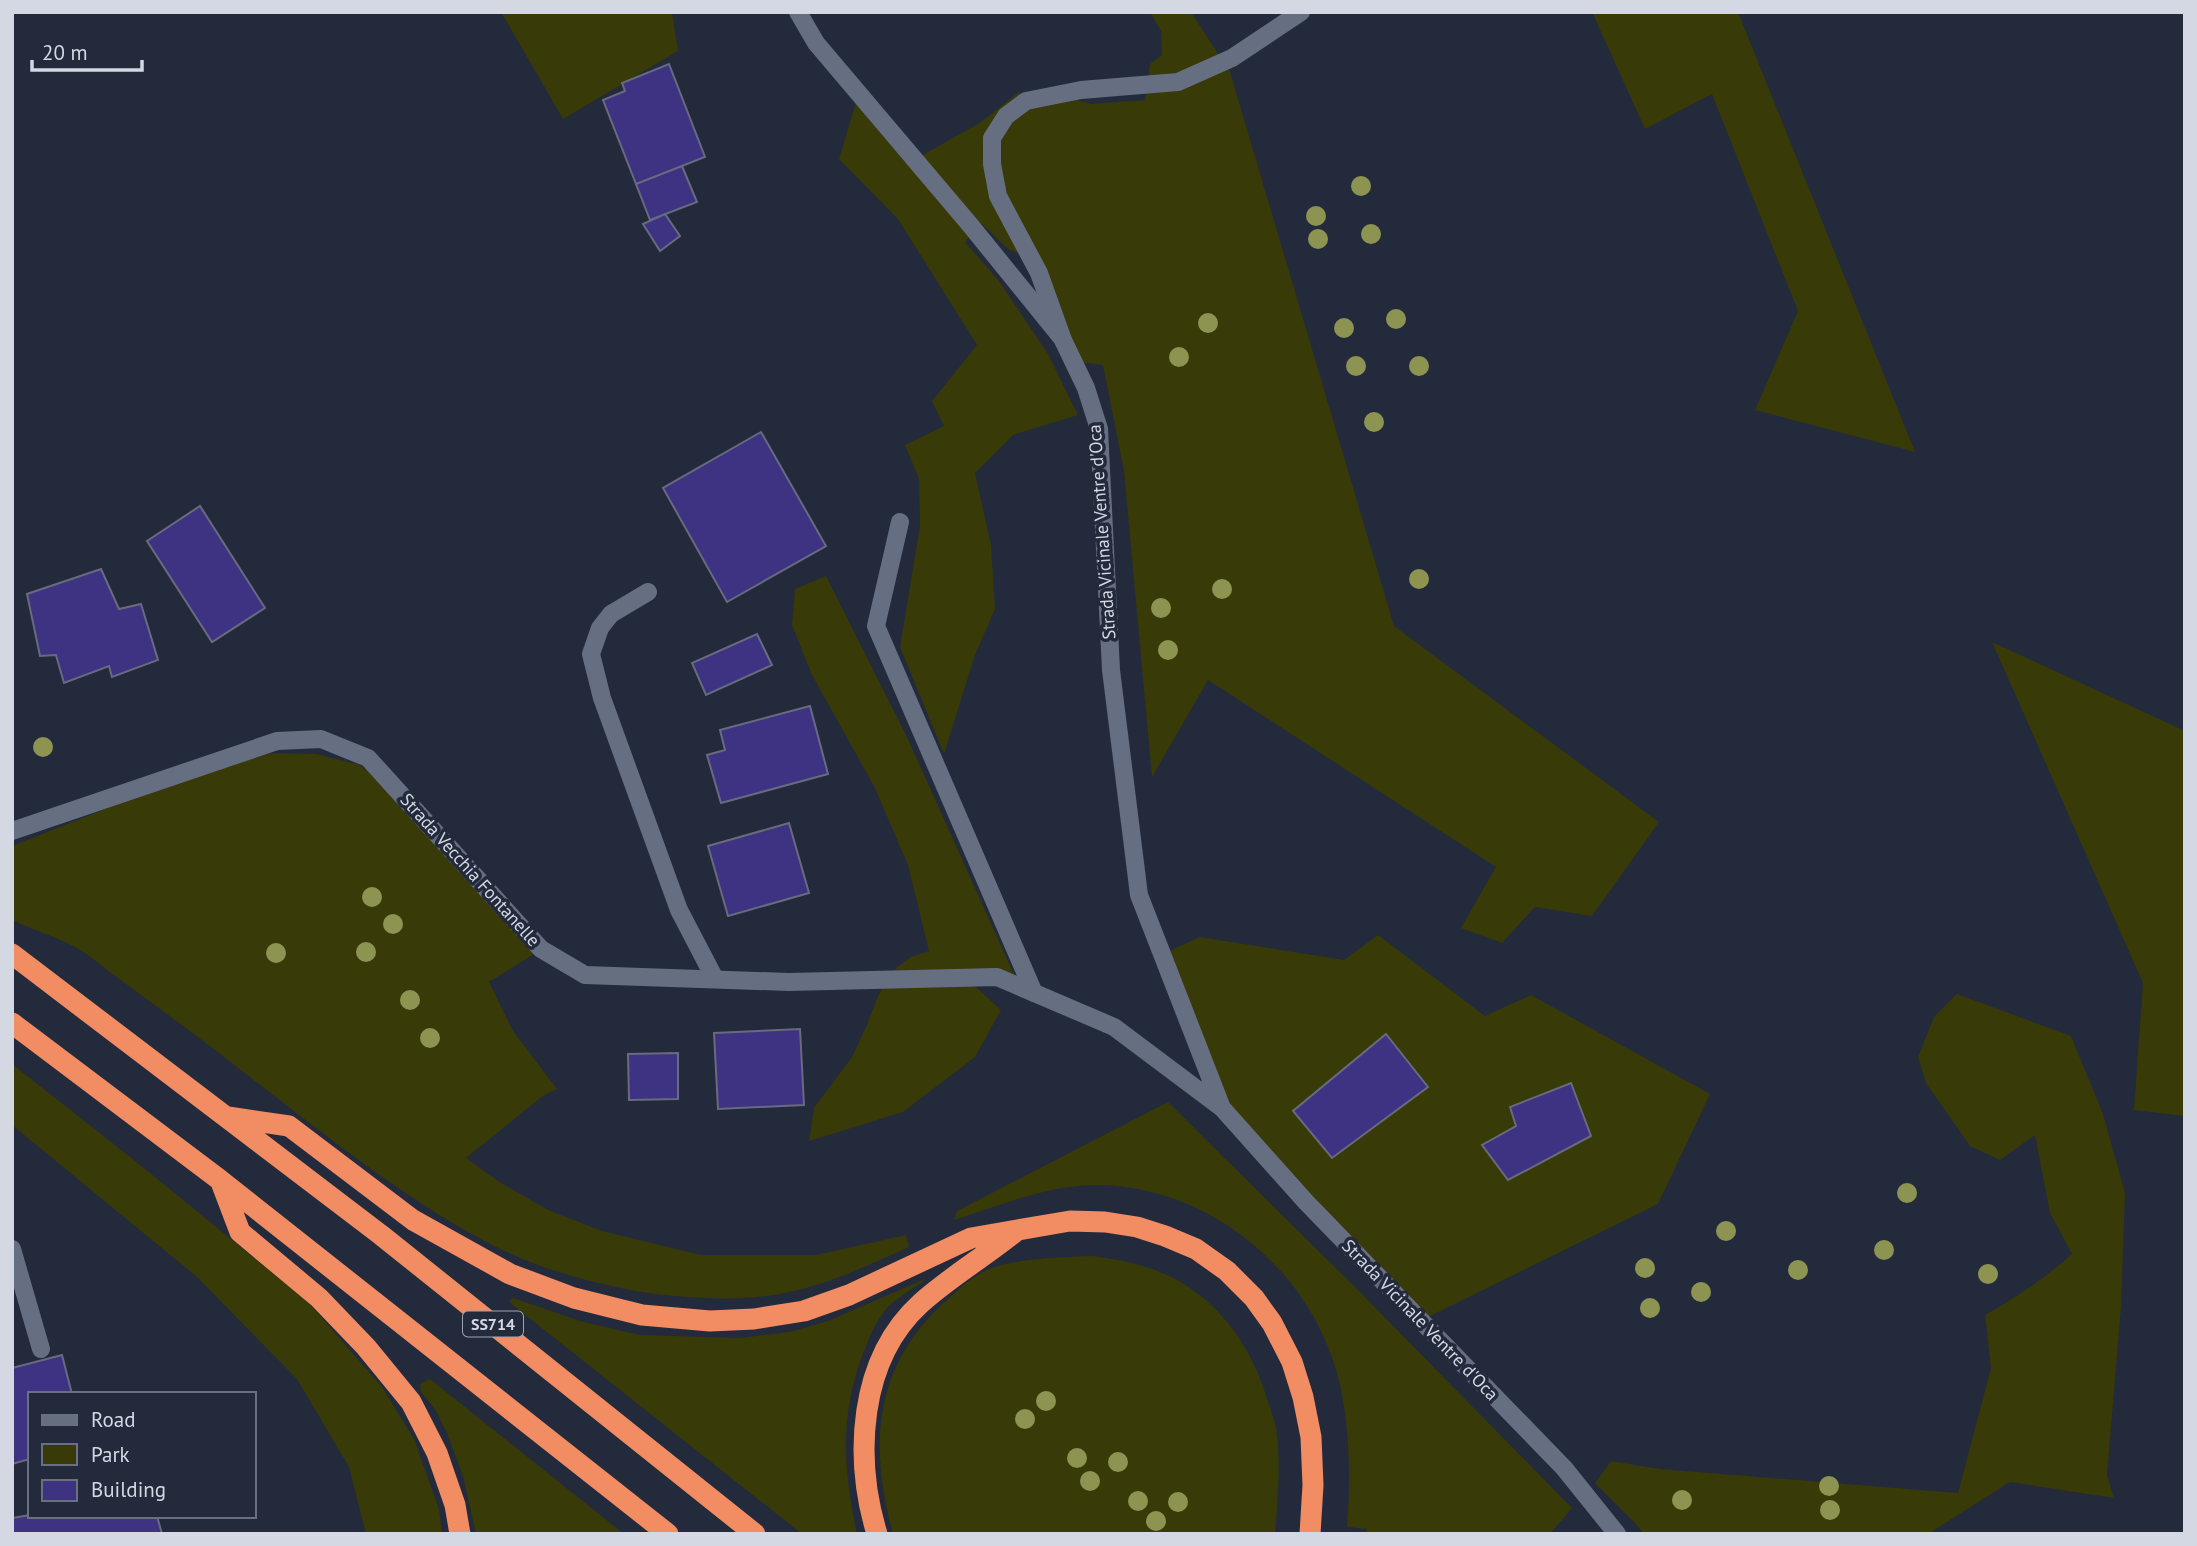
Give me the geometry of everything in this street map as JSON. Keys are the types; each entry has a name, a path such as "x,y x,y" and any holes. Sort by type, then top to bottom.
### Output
{"highway":[{"name":"SS714","path":"12,954 381,1235 755,1534"},
{"path":"12,1024 220,1180 668,1534"},
{"path":"228,1117 289,1126 413,1220 510,1274 574,1298 642,1315 710,1321 754,1319 804,1311 849,1295 971,1238 1070,1221 1105,1222 1137,1227 1196,1249 1227,1272 1254,1298 1272,1323 1292,1362 1311,1437 1313,1485 1310,1534"},
{"path":"220,1180 240,1232 319,1298 366,1347 411,1402 437,1453 455,1505 460,1534"},
{"path":"877,1534 868,1497 864,1441 870,1395 887,1346 920,1304 1019,1229"}],"street":[{"path":"797,12 816,43 971,226 1063,340"},
{"name":"Strada Vicinale Ventre d'Oca","path":"1222,1108 1139,895 1111,670 1099,429 1086,388 1063,340 1039,273 998,196 992,164 992,138 1006,116 1026,101 1081,90 1178,82 1231,58 1301,12"},
{"path":"900,522 876,626 1034,993"},
{"path":"648,592 611,614 600,628 591,654 601,698 679,910 715,979"},
{"name":"Strada Vecchia Fontanelle","path":"12,831 276,741 321,739 368,758 541,950 585,975 789,982 997,977 1034,993"},
{"name":"Strada Vicinale Ventre d'Oca","path":"1034,993 1114,1027 1222,1108 1315,1212 1564,1468 1617,1534"},
{"path":"12,1249 41,1349"}],"green space":[{"path":"501,12 672,12 678,51 563,119"},
{"path":"1150,12 1191,12 1230,72 1394,626 1659,822 1592,916 1535,907 1502,943 1461,928 1496,867 1208,680 1152,777 1124,471 1103,365 1078,362 1045,267 1007,248 982,224 965,242 999,281 1048,354 1078,415 1013,435 975,473 991,545 995,609 975,655 944,754 900,647 920,526 919,479 905,445 944,426 932,401 977,345 898,219 839,159 856,102 907,164 981,122 1019,92 1025,104 1070,98 1091,104 1145,100 1150,64 1162,55 1161,31"},
{"path":"1592,12 1738,12 1915,452 1755,410 1798,311 1712,94 1645,129"},
{"path":"826,576 907,737 1016,979 963,975 1001,1010 975,1057 903,1112 809,1141 814,1108 852,1057 878,996 897,967 911,957 929,951 908,865 875,788 812,675 792,625 795,589"},
{"path":"1992,642 2185,731 2185,1116 2134,1110 2143,983"},
{"path":"246,753 316,754 360,765 399,798 537,952 489,982 513,1031 557,1089 544,1095 466,1158 498,1181 548,1210 602,1231 701,1255 816,1255 906,1235 909,1247 846,1275 813,1286 780,1294 741,1298 688,1297 629,1290 581,1279 535,1264 492,1245 455,1224 383,1177 86,954 12,920 12,846"},
{"path":"1378,935 1485,1016 1531,995 1710,1094 1658,1204 1426,1318 1235,1116 1169,951 1200,937 1344,960"},
{"path":"1957,994 2071,1036 2103,1114 2125,1193 2121,1307 2107,1475 2114,1498 2010,1482 1928,1534 1644,1534 1595,1483 1611,1461 1660,1469 1958,1493 1991,1368 1985,1315 2030,1287 2072,1254 2050,1213 2035,1135 2000,1160 1970,1146 1926,1083 1918,1057 1934,1017"},
{"path":"12,1064 308,1302 382,1387 414,1439 439,1509 442,1534 366,1534 349,1467 297,1379 197,1277 12,1125"},
{"path":"1168,1102 1572,1508 1550,1534 1366,1534 1367,1529 1347,1527 1349,1469 1345,1411 1337,1373 1322,1334 1302,1298 1276,1266 1246,1238 1212,1216 1174,1199 1134,1188 1093,1185 1040,1193 954,1220 957,1211"},
{"path":"1092,1256 1143,1266 1180,1282 1215,1308 1242,1342 1261,1381 1276,1427 1279,1467 1275,1534 893,1534 881,1468 883,1407 891,1378 905,1350 923,1324 960,1288 987,1270 1024,1261"},
{"path":"927,1278 897,1299 884,1312 872,1333 857,1373 847,1418 846,1441 849,1486 857,1534 802,1534 509,1302 513,1298 583,1322 640,1335 739,1338 790,1332 828,1321"},
{"path":"430,1379 624,1534 476,1534 463,1476 447,1433 435,1409 421,1392 420,1384"}],"building":[{"path":"669,64 705,157 636,184 603,100 625,91 622,83"},
{"path":"682,166 697,202 650,220 636,184"},
{"path":"665,214 680,236 660,251 643,224"},
{"path":"761,432 826,546 727,602 663,488"},
{"path":"200,506 265,608 212,642 147,541"},
{"path":"101,569 119,609 141,604 158,660 112,677 109,666 64,683 56,655 40,656 27,594"},
{"path":"757,634 772,665 706,695 692,663"},
{"path":"810,706 828,774 721,803 707,755 725,750 720,730"},
{"path":"789,823 809,893 728,916 708,846"},
{"path":"800,1029 804,1105 718,1109 714,1033"},
{"path":"1386,1034 1428,1087 1332,1158 1293,1111"},
{"path":"678,1053 678,1099 629,1100 628,1054"},
{"path":"1571,1083 1591,1136 1508,1180 1482,1145 1516,1126 1510,1107"},
{"path":"62,1355 71,1392 28,1392 28,1460 12,1464 12,1368"},
{"path":"28,1515 28,1518 158,1518 162,1534 12,1534 12,1518"}]}
